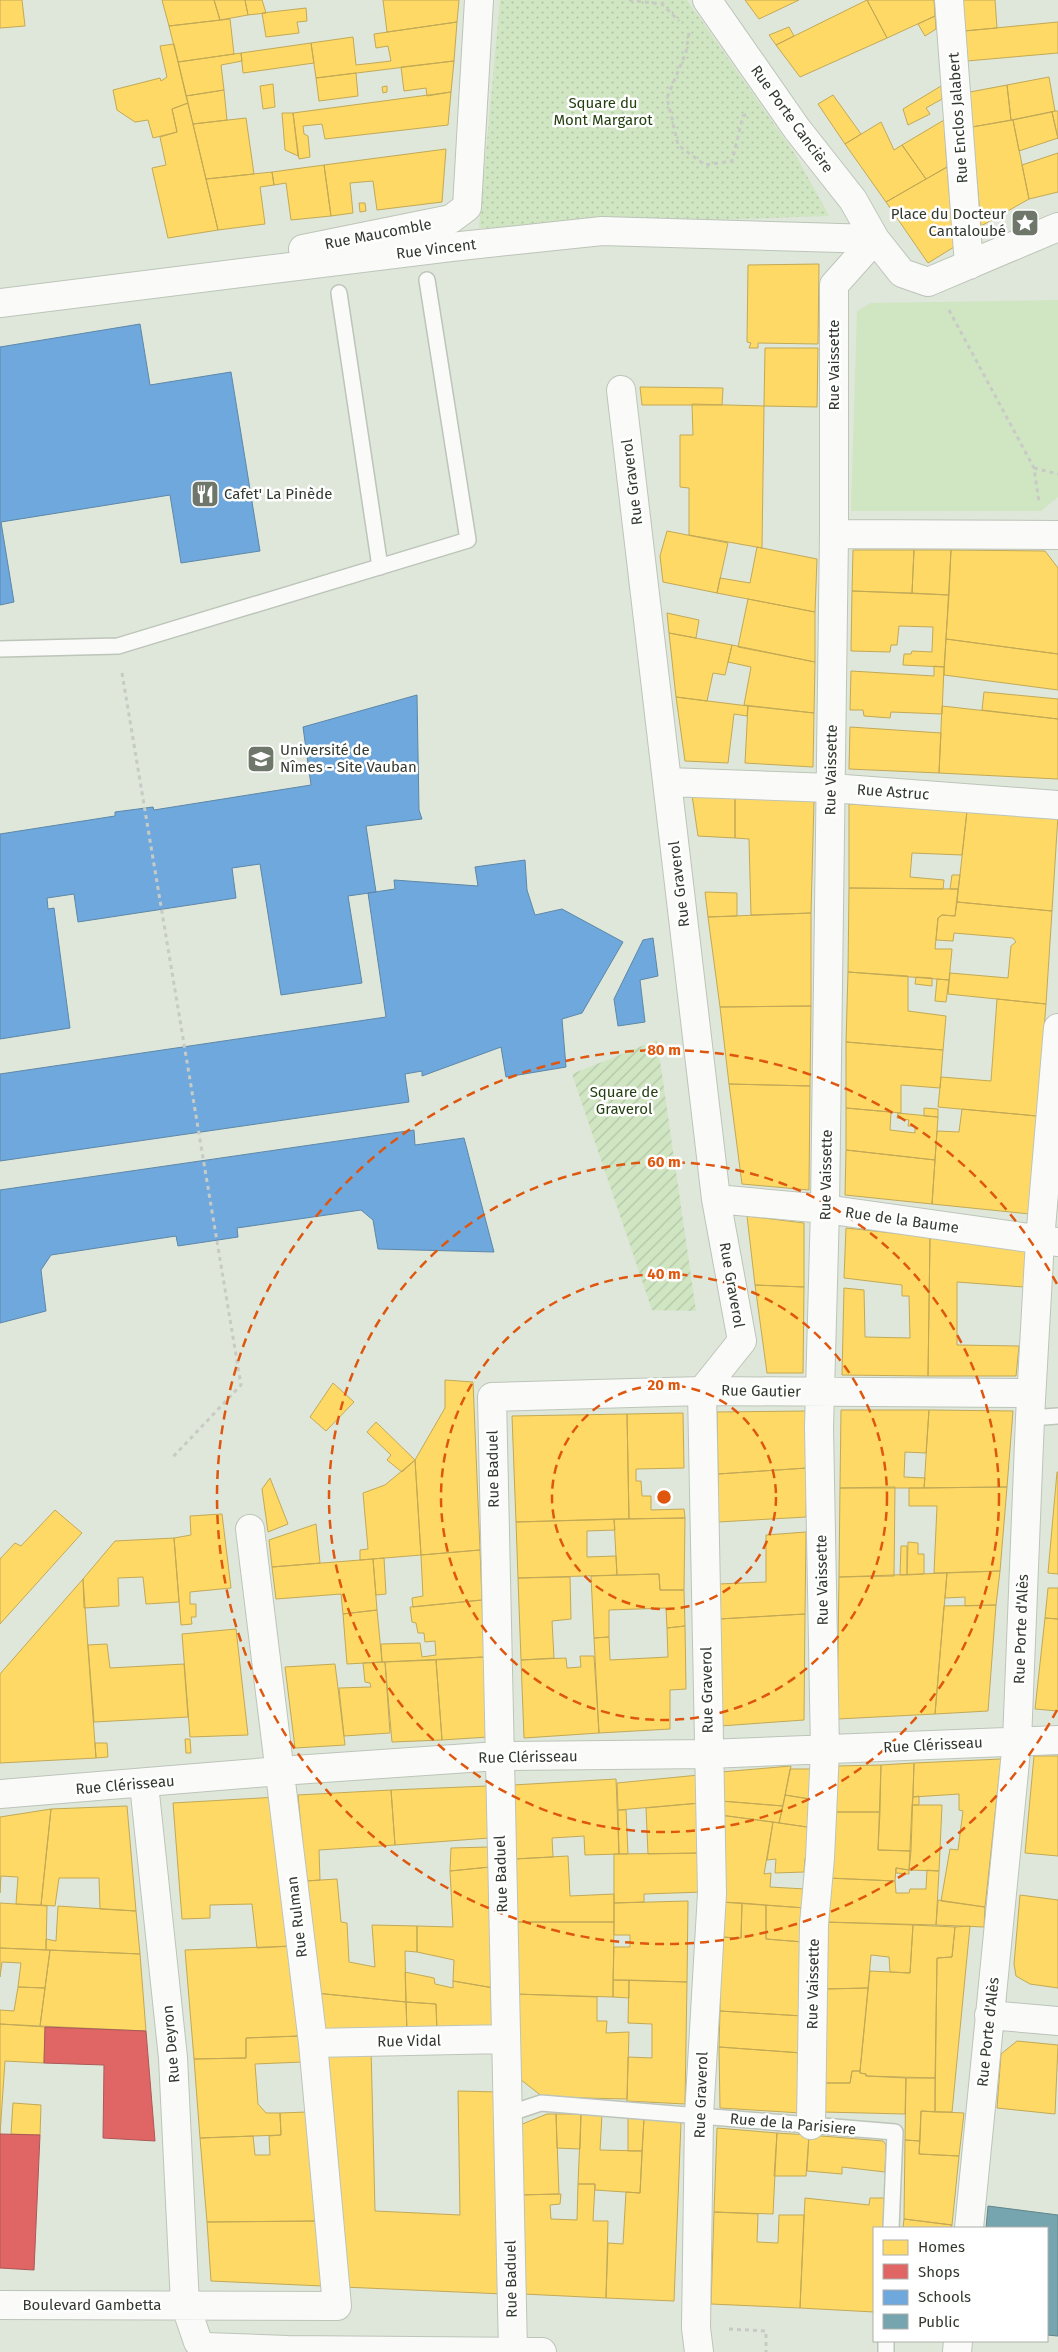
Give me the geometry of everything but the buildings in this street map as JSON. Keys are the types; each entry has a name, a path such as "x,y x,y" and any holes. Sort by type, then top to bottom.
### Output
{"street":[{"name":"Rue Maucomble","path":"81,293 451,219 467,207 479,0"},
{"name":"Rue Porte Cancière","path":"708,0 797,129 853,200 875,239"},
{"name":"Rue Enclos Jalabert","path":"949,0 969,265"},
{"path":"875,239 902,272 928,282 1058,227"},
{"name":"Rue Vincent","path":"0,302 451,247 602,231 875,239"},
{"name":"Rue Vaissette","path":"811,2125 814,1924 820,1858 825,1750 820,1392 825,1209 831,788 834,285 875,239"},
{"name":"Rue Graverol","path":"621,390 716,1199 742,1341 702,1391 712,1893 699,2116 699,2346"},
{"path":"834,534 1058,535"},
{"name":"Rue Astruc","path":"667,782 831,788 1058,805"},
{"name":"Rue Porte d'Alès","path":"969,2227 1017,1741 1030,1406 1049,1241 1058,1028"},
{"name":"Rue de la Baume","path":"716,1199 825,1209 1049,1241"},
{"name":"Rue Gautier","path":"492,1397 702,1391 820,1392 1030,1406"},
{"name":"Rue Baduel","path":"492,1397 498,1756 513,2351"},
{"name":"Rue Rulman","path":"250,1529 313,2043 337,2306"},
{"name":"Rue Clérisseau","path":"0,1794 144,1784 280,1770 498,1756 708,1754 1058,1740"},
{"name":"Rue Deyron","path":"144,1784 173,2058 184,2304"},
{"path":"989,2015 1058,2021"},
{"name":"Rue Vidal","path":"313,2043 506,2039"},
{"path":"184,2304 198,2342 206,2347 287,2350 542,2352"},
{"name":"Boulevard Gambetta","path":"0,2305 184,2304 214,2307 337,2306"}],"lane":[{"path":"0,649 118,646 468,540 426,280"},
{"path":"338,293 380,567"},
{"name":"Rue Gautier","path":"1030,1406 1058,1416"},
{"name":"Rue de la Parisiere","path":"508,2114 541,2103 895,2132 891,2227"}],"path":[{"path":"629,0 662,4 682,25"},
{"path":"689,32 686,52 667,98 678,145 705,165 732,161 742,116 761,107 797,129"},
{"path":"944,301 1034,468 1040,504"},
{"path":"1034,468 1058,474"},
{"path":"118,646 242,1385 171,1459"},
{"path":"699,2346 766,2331 766,2352"}],"green space":[{"name":"Square du Mont Margarot","path":"500,0 687,0 795,154 829,216 479,228"},
{"path":"1058,300 1058,497 1041,511 851,511 857,311 871,303"},
{"name":"Square de Graverol","path":"657,1040 696,1311 652,1310 572,1074"}],"place":[{"name":"Place du Docteur Cantaloubé","path":"1025,223"},
{"name":"Cafet' La Pinède","path":"205,494"},
{"name":"Université de Nîmes - Site Vauban","path":"261,759"}]}
